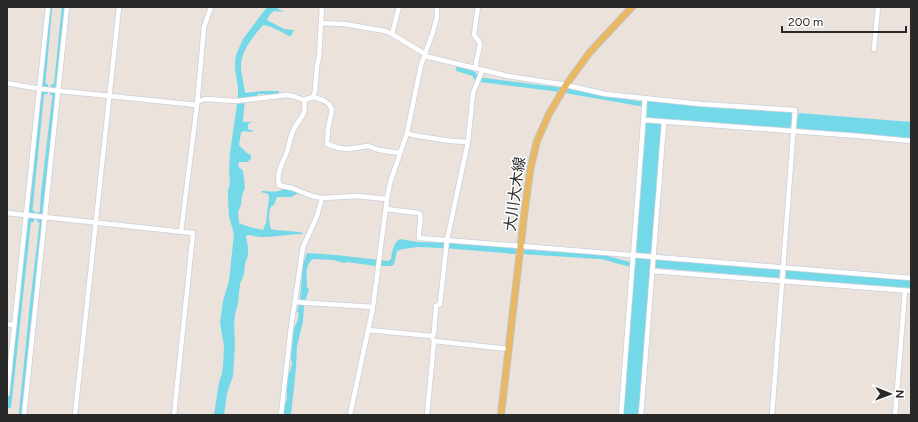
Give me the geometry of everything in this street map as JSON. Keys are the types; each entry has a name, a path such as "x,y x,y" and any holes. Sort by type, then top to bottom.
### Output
{"main road":[{"name":"大川大木線","path":"501,415 530,171 537,142 549,114 565,86 590,52 632,7"}],"street":[{"path":"7,394 41,88 48,7"},
{"path":"24,415 42,217 67,7"},
{"path":"75,415 119,7"},
{"path":"181,232 197,103 204,27 211,7"},
{"path":"313,97 315,91 316,67 320,57 320,23 322,7"},
{"path":"392,34 399,7"},
{"path":"350,415 373,307 390,183 407,133 421,65 437,17 437,7"},
{"path":"475,68 480,45 474,34 478,7"},
{"path":"874,49 878,7"},
{"path":"320,23 380,29 392,34 425,55 508,76 605,94 701,104 795,110 772,415"},
{"path":"426,415 436,306 440,304 447,241 468,142 473,93 482,70"},
{"path":"7,83 109,96 197,103 205,99 237,101 287,95 304,100 313,97 323,100 329,104 332,110 327,144 338,148 347,149 368,146 380,150 400,153"},
{"path":"621,415 645,120 645,99"},
{"path":"304,100 304,114 294,129 291,137 280,171 278,181 279,185 322,198 356,196 387,199"},
{"path":"645,120 794,130 911,141"},
{"path":"640,415 653,270 652,257 663,122"},
{"path":"407,133 412,135 468,142"},
{"path":"281,415 288,348 303,247 317,216 322,198"},
{"path":"386,209 420,214 419,238 911,278"},
{"path":"7,213 193,233 174,415"},
{"path":"653,270 782,282 911,291"},
{"path":"895,415 905,291"},
{"path":"296,302 373,307"},
{"path":"7,324 14,325"},
{"path":"368,330 508,349"}],"water":[{"path":"267,7 277,7 284,12 274,11 270,14 267,20 284,29 294,30 291,36 289,36 263,25 255,34 245,50 241,62 245,93 279,91 279,94 258,94 257,96 245,98 243,121 252,122 248,124 248,128 249,130 254,130 251,132 243,131 241,133 239,145 251,155 251,159 247,162 239,162 238,166 243,171 245,187 238,212 239,223 263,230 266,223 269,197 268,194 261,192 289,189 298,193 291,197 277,197 274,205 269,211 271,229 300,232 303,234 263,237 247,235 246,237 248,255 240,284 235,314 233,376 227,393 224,415 214,415 223,366 224,346 220,323 223,301 229,281 234,234 229,216 228,190 230,184 230,153 238,97 235,62 236,55 243,39"},
{"path":"647,101 719,108 791,112 792,118 797,119 799,113 911,122 911,138 798,129 797,123 791,123 790,129 657,118 656,123 662,124 651,253 646,253 645,258 651,259 639,415 623,415 635,258 641,257 641,253 636,252 646,123 652,118 646,117"},
{"path":"400,239 418,242 515,248 515,254 418,247 397,251 394,264 392,266 376,266 347,262 344,263 333,260 313,259 307,268 307,288 309,289 304,305 303,321 297,346 291,415 283,415 284,403 287,399 286,390 288,376 292,365 291,357 294,328 299,313 297,312 300,299 303,264 307,253 388,261 391,259 394,245"},
{"path":"656,260 780,269 779,278 657,268 655,266"},
{"path":"786,270 911,279 911,288 786,279"}],"waterway":[{"path":"7,405 9,406 29,219 32,220 33,213 30,212 42,92 46,92 46,86 43,85 50,7"},
{"path":"21,415 42,221 39,220 39,214 42,214 55,93 52,93 53,86 56,87 64,7"},
{"path":"458,69 474,74 476,78 482,80 555,89 653,106"},
{"path":"510,251 603,257 628,264 641,263"}]}
